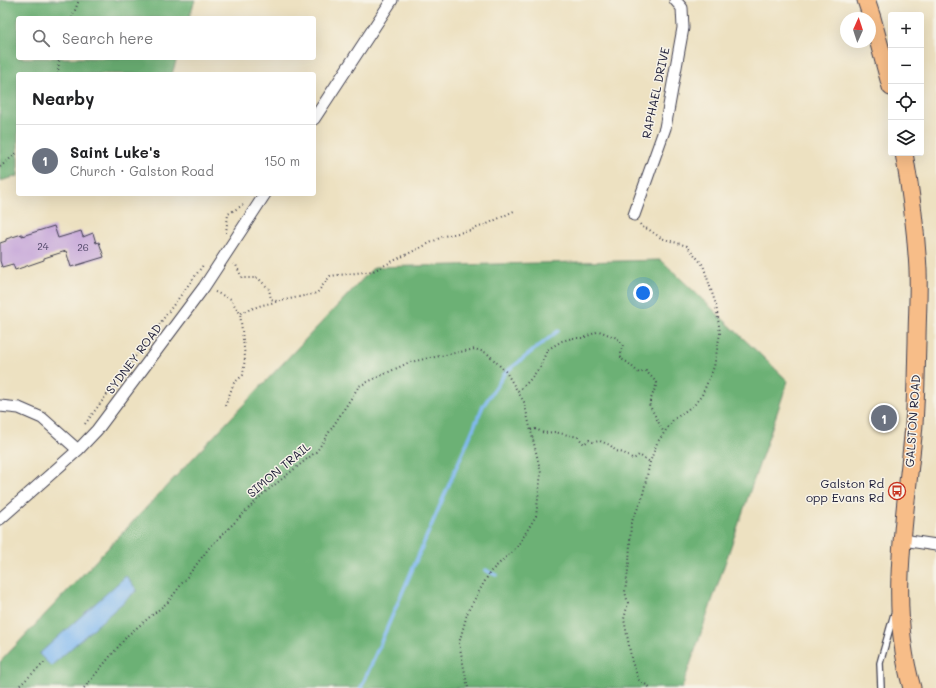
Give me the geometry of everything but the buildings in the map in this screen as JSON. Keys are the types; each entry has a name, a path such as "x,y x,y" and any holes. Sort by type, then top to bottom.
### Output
{"main road":[{"path":"866,0 890,84"},
{"name":"GALSTON ROAD","path":"905,156 914,221 918,277 914,411 899,594 902,640 908,676 912,688"}],"street":[{"path":"316,116 392,0"},
{"name":"RAPHAEL DRIVE","path":"634,215 665,128 683,28 682,8 676,0"},
{"name":"SYDNEY ROAD","path":"0,519 78,450 97,430 204,287 264,196"},
{"path":"0,406 19,408 42,418 78,450"},
{"path":"903,540 936,545"}],"lane":[{"path":"881,688 880,663 899,594"}],"path":[{"path":"73,16 79,0"},
{"path":"58,72 59,60"},
{"path":"0,167 16,154"},
{"path":"225,235 228,214 247,203"},
{"path":"240,313 262,305 317,293 330,276 374,271 444,236 474,229 516,210"},
{"path":"634,215 642,227 648,229 661,238 687,246 703,265 716,304 720,333 714,367 702,395 695,404 673,420 657,443 650,462 642,499 631,523 629,564 625,592 628,603 624,619 632,662 639,680 651,688"},
{"path":"224,258 236,265 242,278 258,278 268,289 271,299 280,302"},
{"path":"84,426 206,261"},
{"path":"204,287 231,299 240,313 245,357 243,376 234,383 225,406"},
{"path":"518,391 529,381 540,367 547,350 562,341 573,338 583,338 599,331 617,338 623,345 621,350 622,359 639,372 646,371 657,383 649,404 664,433"},
{"name":"SIMON TRAIL","path":"84,688 128,635 168,602 209,548 263,494 318,451 359,386 410,362 475,349 487,353 506,372 524,402 541,473 536,516 517,547 490,572 468,611 459,643 468,688"},
{"path":"531,430 536,429 544,433 554,432 578,437 584,444 589,440 600,441 610,445 616,451 624,453 632,459 639,455 650,462"},
{"path":"17,688 46,661"}],"green space":[{"path":"0,0 195,0 190,16 16,16 16,60 176,60 173,72 16,72 16,177 0,181"},
{"path":"661,260 788,381 682,688 0,688 0,662 374,267"}],"water":[{"path":"126,576 137,590 51,666 39,654"}],"waterway":[{"path":"361,688 483,406 506,372 558,331"},
{"path":"491,573 496,575"}],"place":[{"name":"Saint Luke's","path":"884,418"},
{"name":"Galston Rd opp Evans Rd","path":"897,491"}]}
